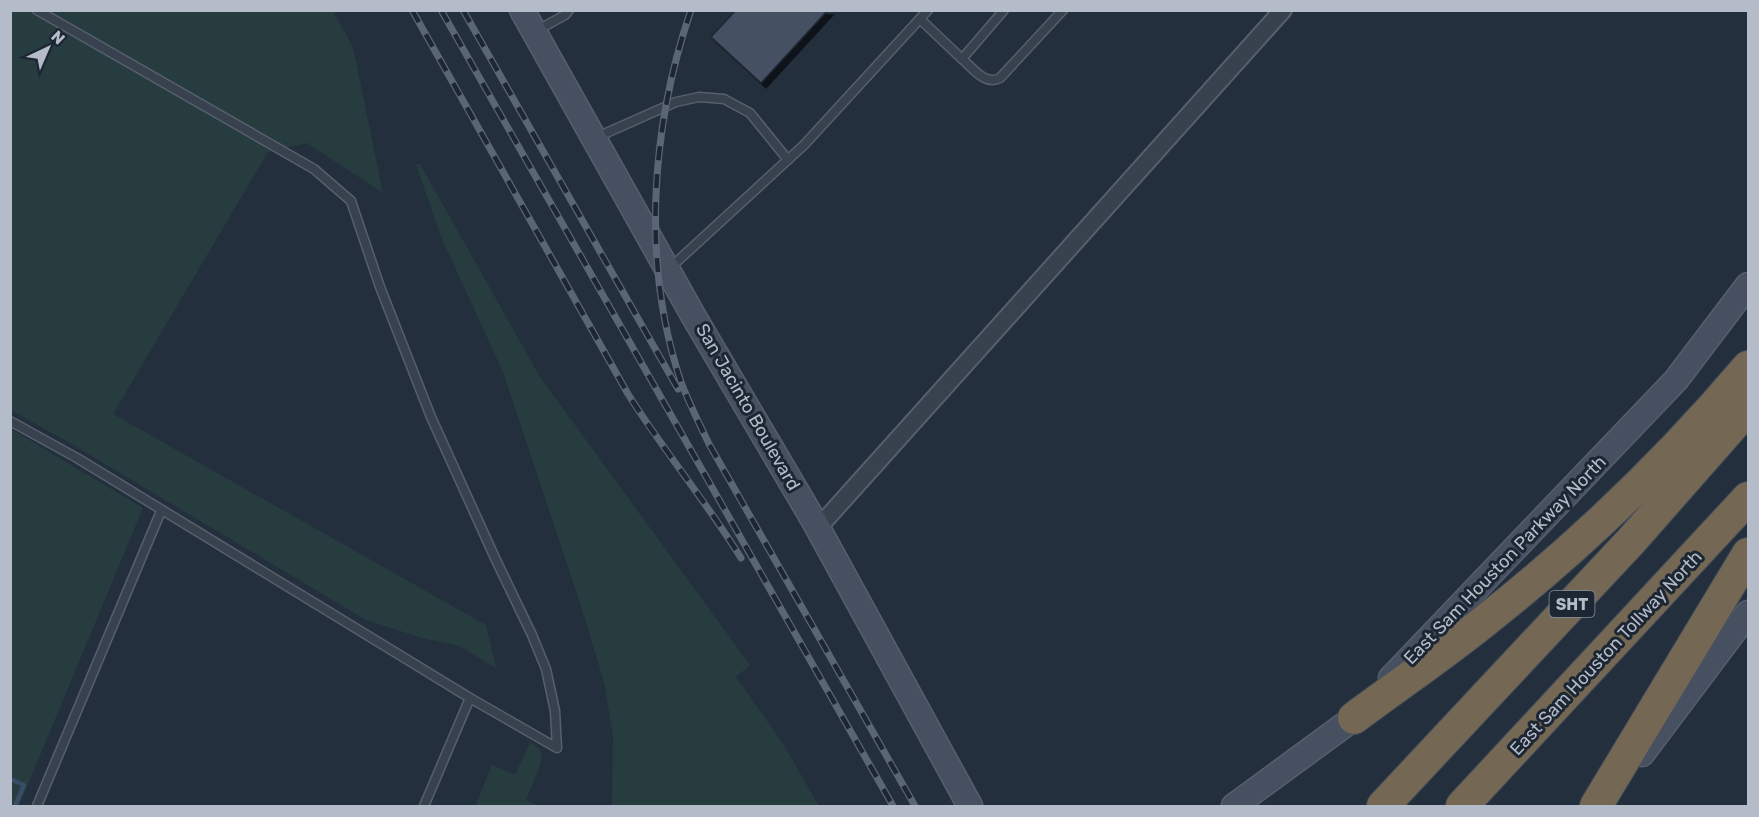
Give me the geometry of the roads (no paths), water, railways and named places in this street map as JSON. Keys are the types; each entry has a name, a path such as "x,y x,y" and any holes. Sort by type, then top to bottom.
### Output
{"highway":[{"path":"1354,718 1485,621 1547,569 1594,527 1672,450 1749,367"},
{"name":"SHT","path":"1388,801 1632,540 1749,408"},
{"name":"East Sam Houston Tollway North","path":"1462,807 1749,498"},
{"path":"1596,807 1749,554"}],"main road":[{"name":"San Jacinto Boulevard","path":"522,10 668,270 818,528 970,807"},
{"name":"East Sam Houston Parkway North","path":"1234,807 1354,718 1676,380 1749,285"},
{"path":"1603,807 1749,613"}],"street":[{"path":"818,528 1283,10"}],"lane":[{"path":"10,421 77,458 470,698 557,748 555,711 546,669 431,417 380,287 351,201 314,169 37,10"},
{"path":"534,32 565,15 569,10"},
{"path":"668,270 804,145 928,10"},
{"path":"962,58 1004,10"},
{"path":"920,20 986,81 994,81 1000,78 1063,10"},
{"path":"594,138 676,102 699,97 723,99 750,113 788,160"},
{"path":"37,807 161,511"},
{"path":"424,807 470,698"}],"waterway":[{"path":"10,779 24,785 15,806"}],"railway":[{"path":"412,10 628,394 741,558"},
{"path":"441,10 893,806"},
{"path":"463,10 678,389"},
{"path":"691,10 677,55 667,101 656,195 656,243 660,290 668,337 681,382 709,444 915,806"}]}
